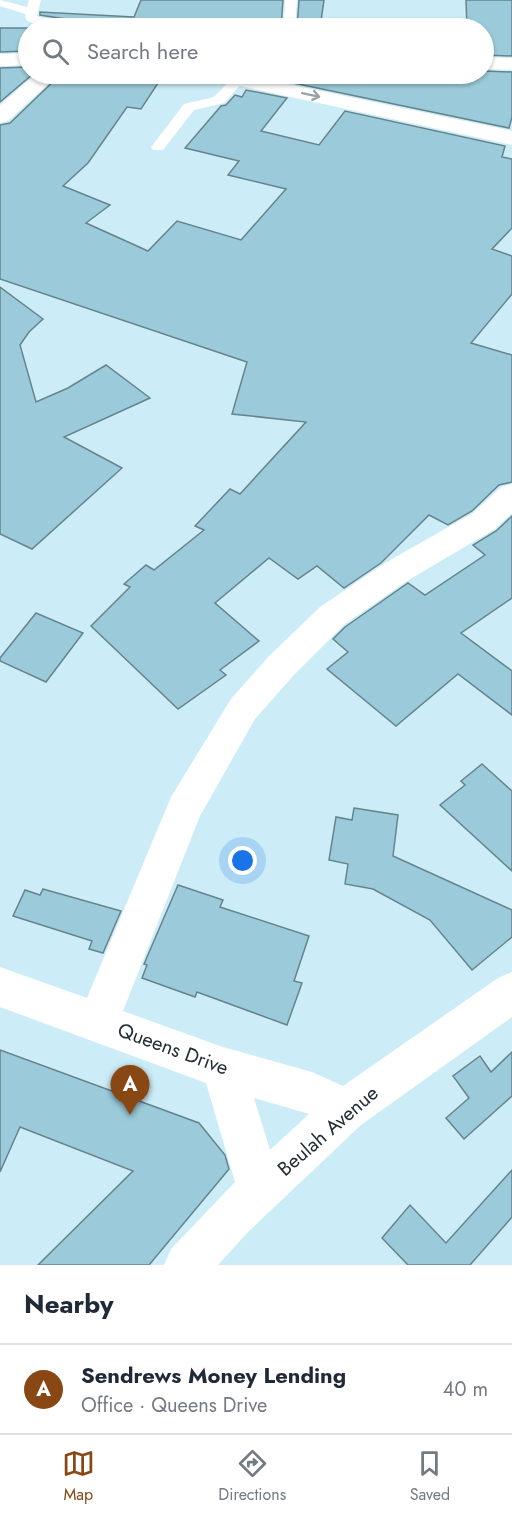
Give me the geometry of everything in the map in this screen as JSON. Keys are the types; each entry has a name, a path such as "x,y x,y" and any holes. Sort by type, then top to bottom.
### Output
{"street":[{"path":"0,60 18,59"},
{"path":"494,63 512,64"},
{"path":"0,116 37,84"},
{"path":"257,84 512,138"},
{"path":"98,1023 184,809 243,709 281,666 332,616 396,573 474,527 512,495"},
{"name":"Queens Drive","path":"0,987 223,1068 312,1094 346,1110"},
{"name":"Beulah Avenue","path":"187,1265 260,1190 346,1110 512,992"},
{"path":"223,1068 260,1190"}],"lane":[{"path":"290,18 291,0"},
{"path":"0,2 32,6"},
{"path":"158,147 189,106 219,100 234,84"}],"building":[{"path":"141,0 283,0 282,18 59,18 40,15 40,12 134,17"},
{"path":"299,0 324,0 321,18 298,18"},
{"path":"466,0 512,0 512,56 494,55 494,18 467,18"},
{"path":"0,28 18,28 18,51 0,52"},
{"path":"18,67 18,84 21,84 0,102 0,68"},
{"path":"494,71 512,72 512,117 509,128 298,84 494,84"},
{"path":"51,84 157,84 141,109 127,107 88,163 63,186 110,205 86,223 148,251 177,221 241,240 286,189 228,175 239,161 185,148 221,106 226,105 235,95 242,97 246,90 287,98 261,131 319,145 345,111 505,146 502,157 512,159 512,228 492,249 512,256 512,294 471,343 512,355 512,482 499,485 472,511 448,525 429,515 381,563 344,588 317,566 298,579 269,558 215,603 259,641 220,670 226,675 178,709 91,626 130,587 124,584 146,565 154,570 204,530 195,526 230,489 240,494 306,422 232,414 247,362 0,279 0,125 10,123"},
{"path":"0,287 43,319 29,332 20,345 36,402 68,388 106,365 150,398 64,437 122,468 32,549 0,534"},
{"path":"512,516 512,598 461,633 512,671 512,715 458,674 396,726 327,669 348,652 333,639 345,627 408,583 425,595 485,555 473,545 496,531"},
{"path":"36,613 83,633 46,682 0,661"},
{"path":"482,764 512,791 512,871 440,805 465,785 461,781"},
{"path":"354,808 398,815 393,856 512,910 512,937 472,970 430,920 373,889 345,884 348,864 329,860 336,817 352,820"},
{"path":"178,885 223,900 220,907 309,936 294,981 302,983 287,1025 197,992 195,997 142,978 147,965 144,964"},
{"path":"43,889 121,911 103,953 89,949 92,941 13,916 25,890 40,895"},
{"path":"0,1050 199,1123 225,1155 229,1169 149,1265 38,1265 133,1171 20,1127 0,1172"},
{"path":"512,1052 512,1096 464,1139 446,1118 469,1098 453,1076 480,1056 491,1072"},
{"path":"512,1170 512,1217 470,1265 408,1265 382,1238 410,1205 446,1243"}],"place":[{"name":"Sendrews Money Lending","path":"130,1115"}]}
